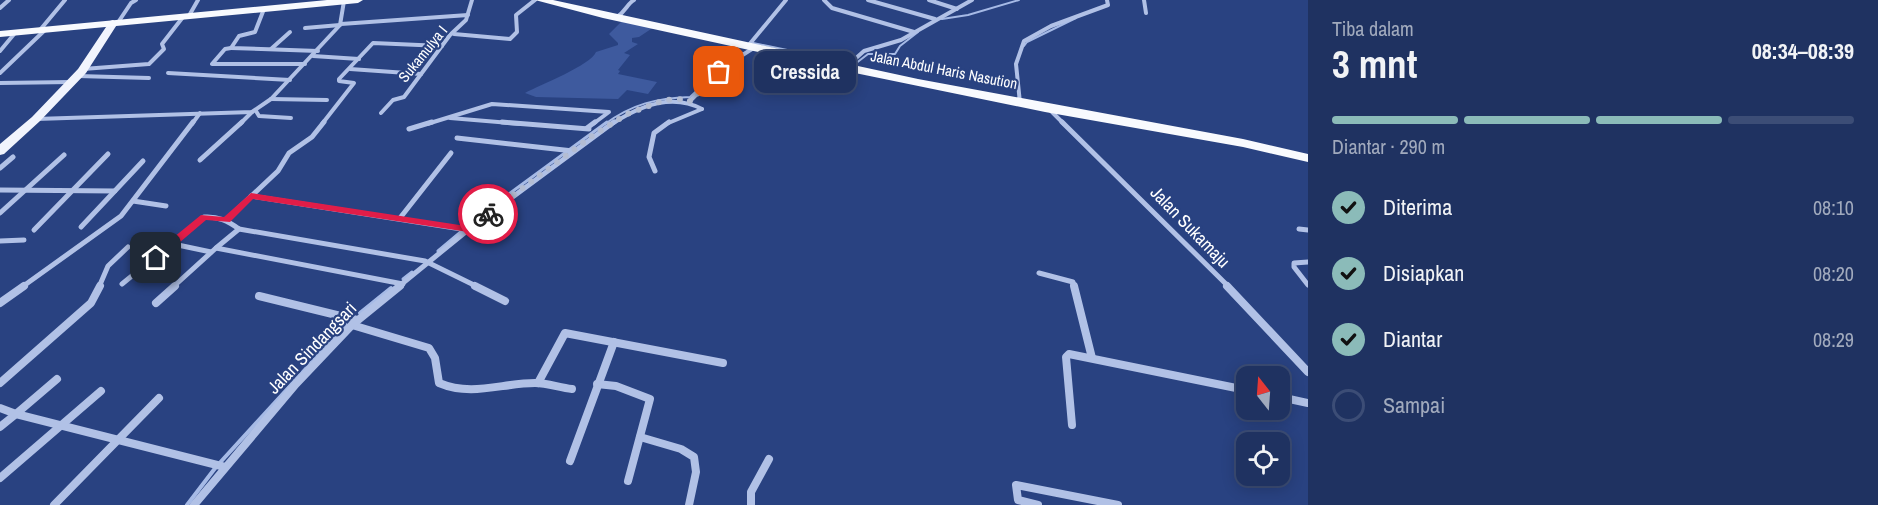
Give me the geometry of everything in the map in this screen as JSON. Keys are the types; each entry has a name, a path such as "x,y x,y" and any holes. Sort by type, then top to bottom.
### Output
{"highway":[{"path":"0,34 358,0"},
{"path":"187,15 339,1"},
{"name":"Jalan Abdul Haris Nasution","path":"546,1 751,46 969,90 1020,103 1242,142 1308,158"}],"main road":[{"path":"0,152 5,142 36,119 77,76 116,22"}],"street":[{"path":"0,8 9,0"},
{"path":"0,73 43,30 65,0"},
{"path":"116,22 136,0"},
{"path":"0,83 77,76 149,63 164,49 162,44 164,40 198,0"},
{"name":"Sukamulya I","path":"381,114 393,100 404,97 468,15 472,0"},
{"path":"454,34 510,39 517,32 516,15 535,0"},
{"path":"617,17 626,11 629,3 634,0"},
{"path":"655,171 649,157 654,133 674,120 702,109 689,102 724,67 751,46 786,0"},
{"path":"824,0 830,8 914,32"},
{"path":"868,0 936,20"},
{"path":"929,0 957,9"},
{"path":"848,64 864,51 900,41 969,0"},
{"path":"1020,103 1016,64 1024,41 1051,26 1106,6 1107,0"},
{"path":"1144,0 1146,13"},
{"path":"200,160 271,99 318,51 340,25 339,1"},
{"path":"231,48 239,36 255,32 264,9"},
{"path":"304,28 468,15"},
{"path":"271,49 290,32"},
{"path":"0,51 15,33"},
{"path":"226,220 287,159 289,153 312,137 354,83 338,81 375,43 442,46"},
{"path":"305,64 212,64 225,49 231,48 318,51"},
{"path":"313,56 358,59"},
{"path":"350,69 421,74"},
{"path":"168,73 290,80"},
{"path":"77,76 149,78"},
{"path":"271,99 327,100"},
{"name":"Jalan Sindangsari","path":"194,505 224,466 296,384 355,323 430,263 465,229 595,130 660,101 679,99 689,102"},
{"path":"409,129 492,104 609,112 595,130 447,118"},
{"name":"Jalan Sukamaju","path":"1048,108 1200,257 1308,372"},
{"path":"36,119 254,112 259,116 291,118"},
{"path":"465,120 467,112"},
{"path":"0,303 116,220 200,113"},
{"path":"457,138 569,150"},
{"path":"400,218 451,153"},
{"path":"34,230 108,154"},
{"path":"0,213 64,155"},
{"path":"0,168 13,157"},
{"path":"81,227 143,161"},
{"path":"0,190 115,190"},
{"path":"251,196 465,229"},
{"path":"133,201 166,206"},
{"path":"122,284 204,217 226,220 239,229 430,263 505,301"},
{"path":"156,303 239,229"},
{"path":"1299,229 1308,230"},
{"path":"0,241 24,240"},
{"path":"173,244 403,284"},
{"path":"0,383 91,303 99,294 101,281 109,266 128,247"},
{"path":"1308,262 1294,263 1294,267 1308,285"},
{"path":"1039,273 1064,278 1074,284 1092,358"},
{"path":"259,296 355,323 429,348 435,358 437,380 442,385 473,391 506,384 538,383 572,389"},
{"path":"538,383 563,334 568,332 723,363"},
{"path":"570,462 614,342"},
{"path":"1072,425 1066,357 1069,354 1236,388"},
{"path":"0,427 57,379"},
{"path":"597,384 616,387 650,399 628,481"},
{"path":"0,477 101,391"},
{"path":"55,505 159,398"},
{"path":"1290,399 1308,403"},
{"path":"0,408 117,441 224,466"},
{"path":"640,437 683,449 693,455 696,462 688,505"},
{"path":"751,505 751,492 769,459"},
{"path":"1038,505 1018,500 1016,485 1118,505"}],"shaded area":[{"path":"623,20 661,29 651,29 639,37 632,38 632,42 638,44 624,53 630,55 618,70 620,71 618,74 657,82 648,94 627,90 618,99 536,97 525,93 575,69 596,52 618,45 609,34"}],"waterway":[{"path":"942,19 968,15 1019,0"},
{"path":"1024,46 1027,42 1076,18"},
{"path":"753,43 855,64 868,54 895,54 900,46 918,32"},
{"path":"605,124 625,111 645,103 690,97 725,64 743,53"},
{"path":"438,251 487,210 607,122"},
{"path":"403,279 412,272"},
{"path":"360,313 391,288"},
{"path":"187,505 216,467 346,325"}],"way so far":[{"path":"488,214 592,136 627,114 665,100 679,99 689,102 719,72"}],"place":[{"name":"Cressida","path":"719,72"}],"route":[{"path":"156,258 204,217 226,220 251,196 468,230 488,214"}]}
